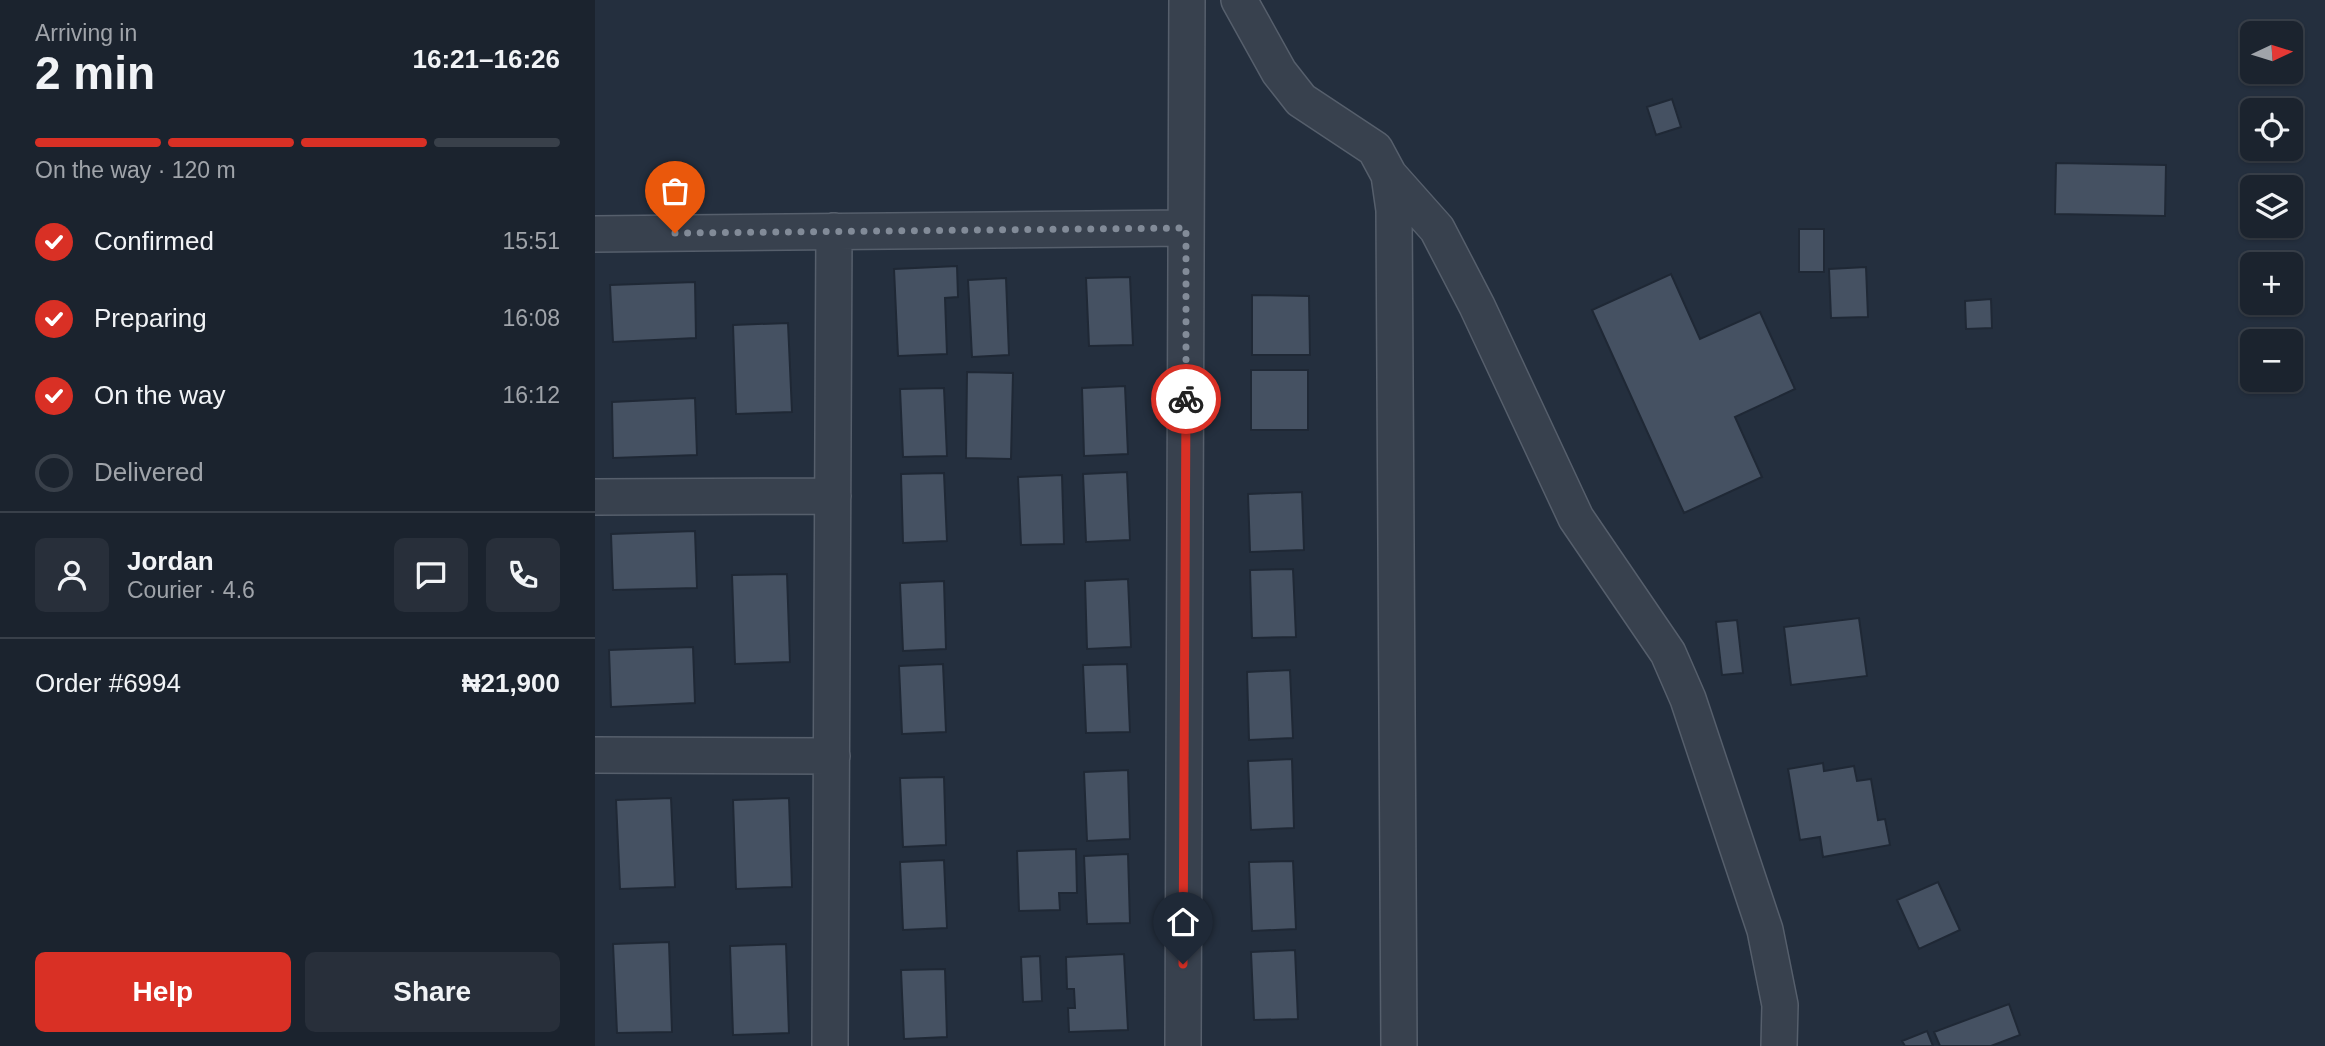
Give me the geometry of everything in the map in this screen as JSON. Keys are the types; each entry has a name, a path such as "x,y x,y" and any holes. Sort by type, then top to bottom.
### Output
{"street":[{"path":"1183,1046 1187,0"},
{"path":"1239,0 1279,72 1301,100 1375,149 1389,175 1437,229 1477,306 1576,518 1668,653 1688,699 1765,930 1780,1005 1779,1046"},
{"path":"1389,175 1394,224 1399,1046"},
{"path":"595,234 1186,228"},
{"path":"830,1046 834,231"},
{"path":"595,497 833,496"},
{"path":"595,755 832,756"}],"building":[{"path":"1672,99 1681,127 1656,135 1647,107"},
{"path":"2056,163 2166,165 2165,216 2055,214"},
{"path":"1799,229 1824,229 1824,272 1799,272"},
{"path":"957,266 958,297 945,298 947,354 898,356 894,269"},
{"path":"1866,267 1868,317 1831,318 1829,269"},
{"path":"1671,274 1700,339 1760,312 1795,389 1735,417 1762,477 1684,513 1592,310"},
{"path":"1130,277 1133,345 1089,346 1086,278"},
{"path":"1006,278 1009,355 972,357 968,280"},
{"path":"695,282 696,338 613,342 610,285"},
{"path":"1252,295 1309,296 1310,355 1252,355"},
{"path":"1991,299 1992,328 1966,329 1965,301"},
{"path":"788,323 792,412 736,414 733,325"},
{"path":"1251,370 1308,370 1308,430 1251,430"},
{"path":"967,372 1013,373 1011,459 966,458"},
{"path":"1125,386 1128,454 1084,456 1082,388"},
{"path":"944,388 947,456 903,457 900,389"},
{"path":"695,398 697,455 613,458 612,402"},
{"path":"1127,472 1130,540 1086,542 1083,474"},
{"path":"944,473 947,541 903,543 901,474"},
{"path":"1062,475 1064,544 1021,545 1018,477"},
{"path":"1302,492 1304,550 1250,552 1248,494"},
{"path":"695,531 697,588 613,590 611,534"},
{"path":"1293,569 1296,637 1252,638 1250,570"},
{"path":"787,574 790,662 735,664 732,575"},
{"path":"1128,579 1131,647 1087,649 1085,581"},
{"path":"944,581 946,649 903,651 900,583"},
{"path":"1859,618 1867,676 1791,685 1784,627"},
{"path":"1737,620 1743,673 1722,675 1716,622"},
{"path":"693,647 695,703 611,707 609,650"},
{"path":"943,664 946,732 902,734 899,666"},
{"path":"1127,664 1130,732 1086,733 1083,665"},
{"path":"1290,670 1293,738 1249,740 1247,672"},
{"path":"1292,759 1294,828 1251,830 1248,761"},
{"path":"1823,763 1824,771 1854,766 1857,781 1871,779 1878,820 1885,819 1890,845 1823,857 1820,837 1800,840 1788,769"},
{"path":"1128,770 1130,839 1087,841 1084,772"},
{"path":"944,777 946,845 903,847 900,778"},
{"path":"671,798 675,887 620,889 616,800"},
{"path":"789,798 792,887 736,889 733,800"},
{"path":"1076,849 1077,893 1059,893 1060,910 1019,911 1017,851"},
{"path":"1128,854 1130,923 1087,924 1084,856"},
{"path":"944,860 947,928 903,930 900,862"},
{"path":"1293,861 1296,929 1252,931 1249,862"},
{"path":"1938,882 1960,930 1919,949 1897,900"},
{"path":"669,942 672,1032 617,1033 613,944"},
{"path":"786,944 789,1033 733,1035 730,946"},
{"path":"1295,950 1298,1019 1254,1020 1251,952"},
{"path":"1124,954 1128,1030 1069,1032 1068,1008 1075,1008 1074,989 1067,989 1066,957"},
{"path":"1040,956 1042,1001 1023,1002 1021,957"},
{"path":"945,969 947,1037 904,1039 901,970"},
{"path":"2009,1004 2020,1035 1991,1046 1940,1046 1934,1032"},
{"path":"1927,1031 1933,1046 1905,1046 1902,1041"}],"way so far":[{"path":"675,233 1186,228 1186,399"}],"route":[{"path":"1183,964 1186,399"}]}
